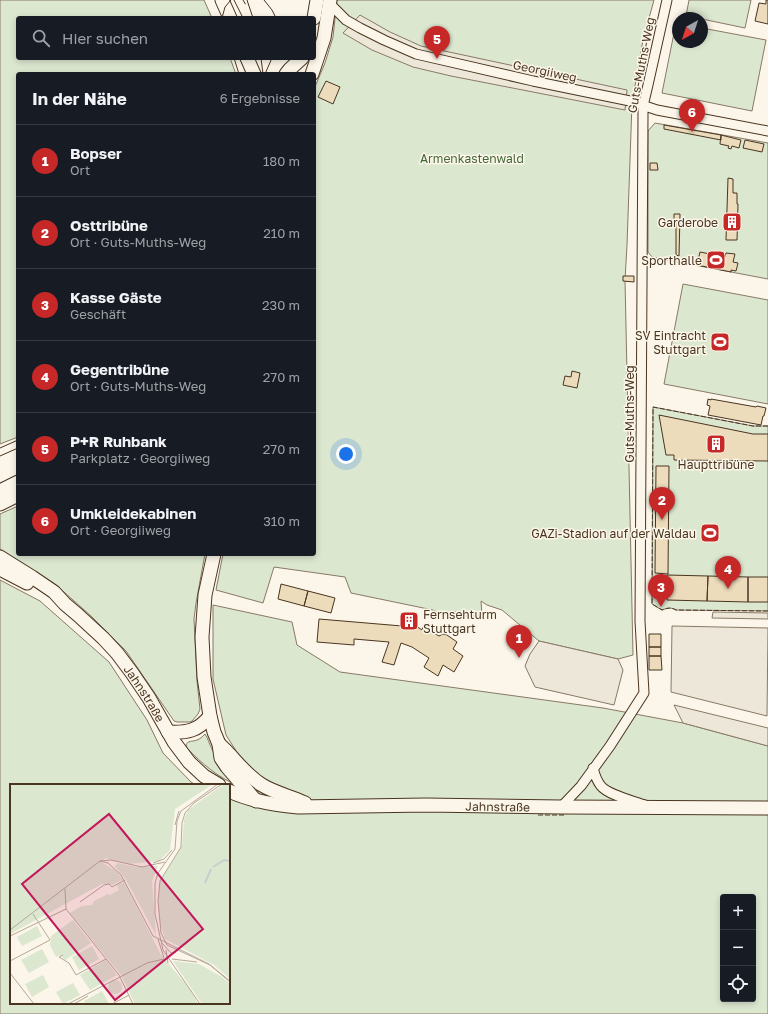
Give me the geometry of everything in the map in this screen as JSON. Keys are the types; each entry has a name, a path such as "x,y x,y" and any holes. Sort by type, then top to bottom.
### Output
{"main road":[{"path":"222,0 229,16"},
{"path":"314,16 317,0"},
{"path":"313,72 324,38 329,1"},
{"path":"248,60 253,72"},
{"path":"288,72 300,60"},
{"path":"296,72 301,60"},
{"path":"0,491 16,483"},
{"path":"0,504 16,496"},
{"path":"214,556 205,595 202,637 204,677 210,716 219,744 221,758 256,801"},
{"name":"Jahnstraße","path":"0,557 54,592 65,604 103,638 117,653 137,679 174,742 189,762 204,776 217,784"},
{"name":"Jahnstraße","path":"0,569 28,583 47,596 65,604"},
{"path":"168,732 188,732 198,728 210,716"},
{"path":"219,744 247,774 261,784 273,791 312,806"},
{"name":"Jahnstraße","path":"230,791 256,801 279,805 768,808"}],"street":[{"name":"Guts-Muths-Weg","path":"561,807 581,786 610,746 644,693 640,621 642,165 644,106 667,0"},
{"name":"Georgiiweg","path":"329,1 346,20 384,40 416,54 533,81 630,101 657,110 768,131"},
{"path":"593,768 596,779 602,787 612,794 652,807"}],"green space":[{"path":"0,0 204,0 211,16 16,16 16,60 231,60 235,72 16,72 16,438 0,444"},
{"name":"Armenkastenwald","path":"337,0 654,0 643,40 632,103 625,280 633,655 618,659 539,641 502,610 487,605 481,601 482,616 461,616 456,612 443,615 433,610 351,593 345,577 274,567 263,603 216,590 223,556 316,556 316,84 325,63 333,37"},
{"path":"689,0 751,0 745,28 708,20 708,12 687,12"},
{"path":"708,29 766,40 752,111 662,93 672,43 672,48 708,48"},
{"path":"655,123 768,143 768,279 652,257 648,252 648,131"},
{"name":"SV Eintracht Stuttgart","path":"683,284 768,300 768,404 664,384"},
{"name":"GAZi-Stadion auf der Waldau","path":"653,407 753,426 768,426 768,611 676,610 672,608 662,610 652,604"},
{"path":"16,507 16,556 205,556 194,619 200,709 192,721 174,721 126,651 91,616 55,584 0,549 0,514"},
{"path":"0,580 40,601 109,662 147,720 163,753 194,784 10,784 10,1004 230,1004 230,795 253,794 245,765 226,735 213,679 213,605 292,622 297,645 340,672 603,708 683,723 768,746 768,1014 0,1014"},
{"path":"205,734 217,759 238,786 211,770 187,748 186,745 188,742 198,740"}],"shaded area":[{"path":"360,15 390,32 421,46 627,90 625,110 451,76 413,67 372,50 343,33"},
{"path":"713,612 768,613 768,619 712,618"},
{"path":"672,626 768,628 767,716 671,692"},
{"path":"539,641 618,659 623,670 614,705 535,687 525,666 530,654"},
{"path":"674,705 768,728 768,746 683,723"}],"building":[{"path":"766,0 768,0 768,24 755,21 759,3 766,4"},
{"path":"326,81 340,87 333,104 318,97"},
{"path":"664,125 721,135 721,140 664,129"},
{"path":"721,135 741,140 739,148 732,146 731,149 728,148 729,146 720,144"},
{"path":"745,140 764,144 762,152 743,148"},
{"path":"650,163 657,163 658,170 650,170"},
{"name":"Garderobe","path":"728,178 733,179 733,193 737,193 737,240 726,240"},
{"path":"674,214 680,214 679,256 676,255 676,223 674,223"},
{"name":"Sporthalle","path":"700,252 725,257 726,253 735,254 733,262 738,263 736,271 731,270 731,272 697,265"},
{"path":"623,276 634,276 634,282 623,281"},
{"path":"572,371 580,373 577,388 563,385 565,376 571,377"},
{"path":"708,399 766,408 761,425 708,415 710,406 707,405"},
{"name":"Haupttribüne","path":"659,415 753,434 768,434 768,461 674,460 674,455 666,455"},
{"path":"656,466 669,466 668,574 655,573"},
{"path":"667,575 708,576 707,601 667,600"},
{"path":"708,576 748,577 748,602 707,601"},
{"path":"748,577 768,577 768,602 748,602"},
{"path":"281,584 308,591 304,606 278,599"},
{"path":"308,591 335,598 331,613 304,606"},
{"name":"Fernsehturm Stuttgart","path":"406,613 412,613 417,618 415,627 412,629 406,629 401,624 401,618"},
{"path":"319,619 402,626 408,629 412,629 416,626 422,630 423,627 439,636 443,634 447,635 457,642 453,649 463,656 454,672 443,665 438,676 424,667 429,658 412,647 401,643 394,665 382,662 389,642 354,639 354,645 317,642"},
{"path":"649,634 661,634 661,647 649,647"},
{"path":"649,647 661,647 661,656 649,656"},
{"path":"649,656 661,656 662,670 649,670"}],"tram line":[{"path":"223,16 225,7 231,0"},
{"path":"234,0 242,16"},
{"path":"247,0 252,16"},
{"path":"264,0 275,16"},
{"path":"235,60 238,72"},
{"path":"261,60 263,72"},
{"path":"266,72 271,60"},
{"path":"0,448 16,441"},
{"path":"0,456 16,449"}],"fence":[{"path":"243,0 246,5"},
{"path":"768,426 753,426 653,407 652,604 662,610 672,608 676,610 768,611"},
{"path":"538,815 564,815"}],"place":[{"name":"P+R Ruhbank","path":"437,59"},
{"name":"Umkleidekabinen","path":"692,132"},
{"name":"Garderobe","path":"732,222"},
{"name":"Sporthalle","path":"716,260"},
{"name":"SV Eintracht Stuttgart","path":"720,342"},
{"name":"Haupttribüne","path":"716,444"},
{"name":"Osttribüne","path":"662,520"},
{"name":"GAZi-Stadion auf der Waldau","path":"710,533"},
{"name":"Gegentribüne","path":"728,589"},
{"name":"Kasse Gäste","path":"661,607"},
{"name":"Fernsehturm Stuttgart","path":"409,621"},
{"name":"Bopser","path":"519,658"}]}
